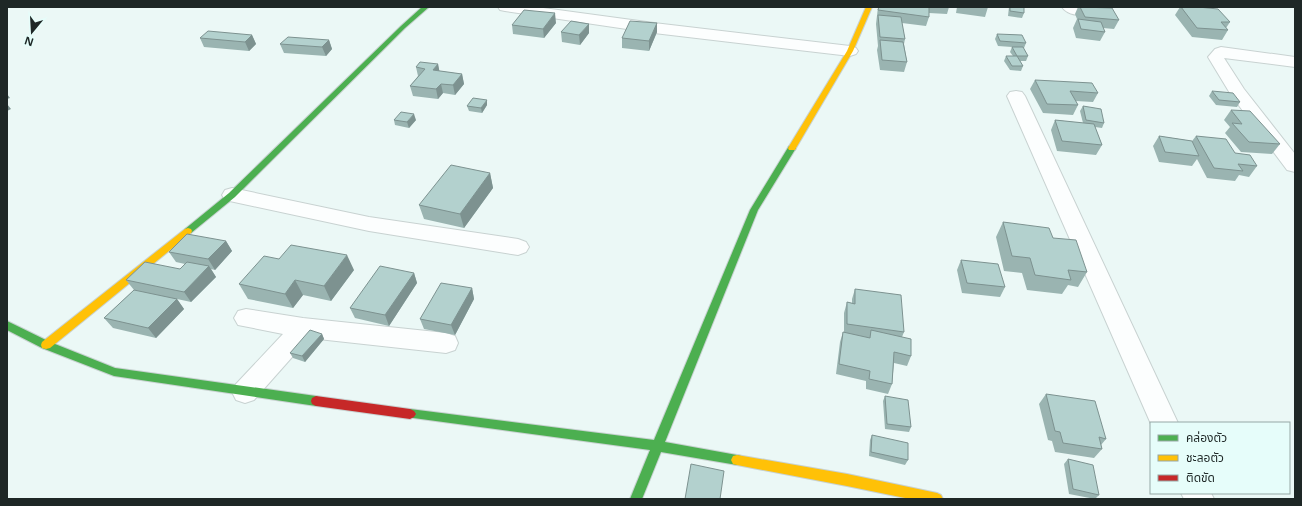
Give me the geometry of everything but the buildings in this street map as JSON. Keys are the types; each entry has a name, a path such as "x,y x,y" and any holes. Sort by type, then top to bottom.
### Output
{"street":[{"path":"46,345 232,195 398,32 426,7"},
{"path":"504,7 654,28 850,51"},
{"path":"636,499 754,210 850,51 869,7"},
{"path":"1294,166 1237,92 1216,57 1221,52 1227,52 1295,62"},
{"path":"1016,96 1164,422"},
{"path":"232,195 369,224 518,247"},
{"path":"246,318 303,328 446,344"},
{"path":"7,325 46,345 114,372 245,392 658,446 847,480 937,499"},
{"path":"245,392 303,328"}],"traffic: fast":[{"path":"188,231 232,195 403,27 426,7"},
{"path":"636,499 754,210 792,148"},
{"path":"7,325 46,345 114,372 316,401"},
{"path":"410,414 658,446 737,460"}],"traffic: slow":[{"path":"792,148 850,51 869,7"},
{"path":"46,345 188,231"},
{"path":"737,460 847,480 937,499"}],"traffic: jam":[{"path":"316,401 410,414"}]}
